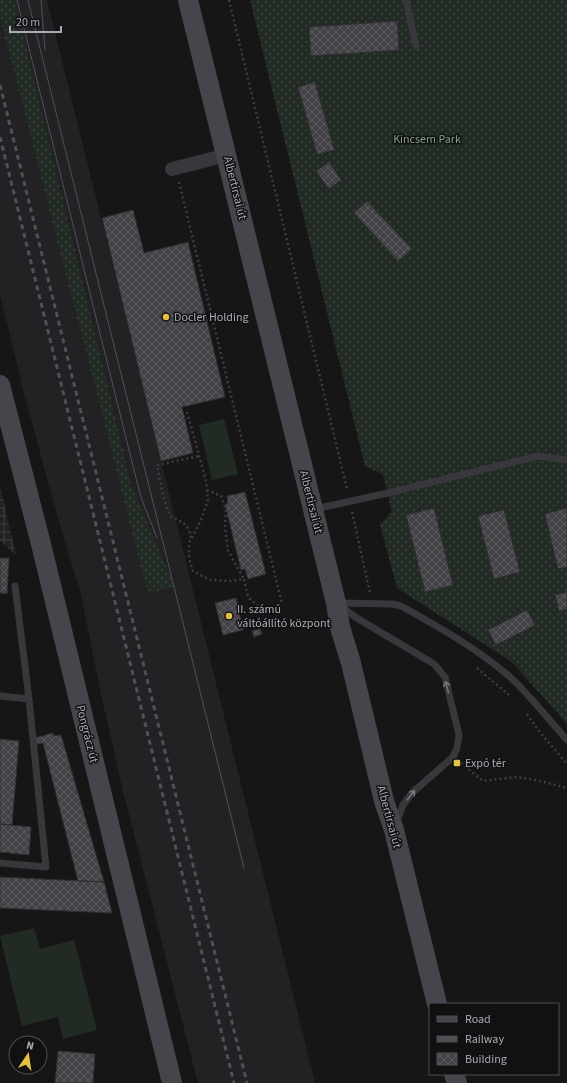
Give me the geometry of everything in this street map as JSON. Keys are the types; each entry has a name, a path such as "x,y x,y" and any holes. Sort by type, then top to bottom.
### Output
{"street":[{"name":"Albertirsai út","path":"188,0 336,603 340,627 351,663 384,801 394,830 437,1003"},
{"path":"174,168 227,155"},
{"name":"Pongrácz út","path":"0,385 41,544 172,1083"}],"lane":[{"path":"406,0 416,46"},
{"path":"313,509 538,456 567,460"},
{"path":"0,863 46,867 29,699 15,586"},
{"path":"336,603 392,604 401,606 456,637 491,661 511,678 567,740"},
{"path":"336,603 355,617 434,664 445,677 459,735 458,748 453,757 412,792 403,805 394,830"},
{"path":"0,696 29,699"}],"path":[{"path":"229,0 350,501 371,597 376,604"},
{"path":"174,168 282,604"},
{"path":"187,412 206,481 208,500 189,543 189,558 193,571 210,580 231,581 244,579"},
{"path":"191,538 190,529 170,516 163,496 157,465 199,456"},
{"path":"207,490 221,496 226,510 225,527 228,551 244,579 248,597 263,610"},
{"path":"474,666 510,696"},
{"path":"525,711 538,730 567,764"},
{"path":"453,757 483,781 515,777 536,780 567,788"}],"shaded area":[{"path":"15,0 47,0 315,1083 198,1083 123,791 100,690 81,595 57,515 24,393 0,295 0,18 148,594 174,587 132,487"},
{"path":"0,486 13,542 17,556 0,541"}],"green space":[{"path":"0,0 15,0 132,487 175,587 148,594 0,18"},
{"name":"Kincsem Park","path":"250,0 567,0 567,724 512,662 397,588 380,525 392,511 383,475 365,466"},
{"path":"224,419 238,474 212,480 199,425"},
{"path":"34,928 40,949 74,940 97,1030 63,1039 58,1017 22,1026 0,936"}],"building":[{"path":"397,21 399,50 311,56 309,27"},
{"path":"315,82 334,150 317,154 298,87"},
{"path":"329,162 341,180 329,189 316,171"},
{"path":"367,201 412,249 398,261 354,213"},
{"name":"Docler Holding","path":"133,210 144,253 188,242 225,397 182,407 193,453 161,461 102,218"},
{"path":"245,492 266,574 248,579 245,569 241,570 225,504 228,503 227,496"},
{"path":"434,508 453,585 425,592 406,515"},
{"path":"567,508 567,567 558,569 545,514"},
{"path":"504,510 520,572 494,579 478,516"},
{"path":"0,558 9,558 7,594 0,593"},
{"path":"567,592 567,609 559,611 555,595"},
{"name":"II. számú váltóállító központ","path":"236,598 243,630 223,635 215,603"},
{"path":"527,610 535,625 496,645 488,630"},
{"path":"260,629 262,634 254,637 252,631"},
{"path":"53,733 54,736 61,735 104,882 78,881 43,743 37,744 35,738"},
{"path":"0,739 19,741 12,825 0,824"},
{"path":"0,824 31,827 29,855 0,852"},
{"path":"0,877 104,882 112,913 0,908"},
{"path":"58,1051 95,1054 93,1083 55,1083"}],"tram line":[{"path":"17,0 138,486 157,538"},
{"path":"28,0 244,868"},
{"path":"41,0 45,50"}],"railway":[{"path":"0,85 247,1083"},
{"path":"0,137 234,1083"}],"place":[{"name":"Docler Holding","path":"166,317"},
{"name":"II. számú váltóállító központ","path":"229,616"},
{"name":"Expó tér","path":"457,763"}]}
